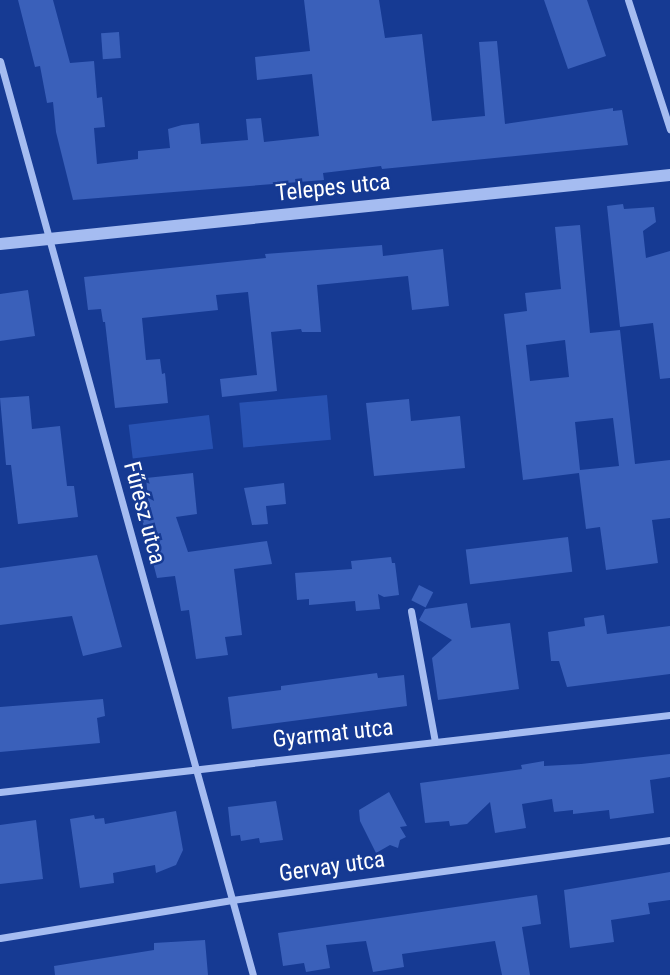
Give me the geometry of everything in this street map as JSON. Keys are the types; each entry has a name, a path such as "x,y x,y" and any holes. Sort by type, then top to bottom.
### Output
{"street":[{"path":"628,0 670,129"},
{"name":"Fűrész utca","path":"0,61 253,975"},
{"name":"Telepes utca","path":"0,244 670,175"},
{"path":"411,611 436,742"},
{"name":"Gyarmat utca","path":"0,792 670,715"},
{"name":"Gervay utca","path":"0,938 232,900 670,840"}],"shaded area":[{"path":"327,395 331,440 243,447 239,403"},
{"path":"209,415 213,449 133,459 129,425"}],"building":[{"path":"18,0 53,0 70,63 94,61 97,98 102,97 105,127 94,128 97,164 138,159 138,151 170,148 168,129 182,125 199,123 201,144 248,140 246,119 261,118 264,142 319,136 312,74 257,80 255,57 310,51 304,0 379,0 385,38 422,34 432,121 485,116 479,42 497,41 505,124 613,108 613,111 622,110 628,145 382,169 381,166 323,173 324,180 73,200 56,132 53,102 47,103 40,66 35,67"},
{"path":"544,0 587,0 606,56 568,69"},
{"path":"119,32 121,58 103,59 101,33"},
{"path":"623,204 624,209 654,207 656,222 643,231 646,258 670,251 670,378 660,379 653,323 620,327 607,206"},
{"path":"580,225 590,333 620,330 635,464 670,460 670,518 652,520 658,563 606,570 600,527 586,529 579,473 523,480 504,314 527,311 525,293 561,289 555,227","holes":["565,340 569,377 530,381 526,345","613,418 619,466 580,470 575,422"]},
{"path":"382,245 383,256 443,249 449,306 412,310 408,276 317,285 321,332 302,332 301,329 271,332 277,391 222,397 220,379 257,375 248,292 216,295 218,310 142,318 146,360 160,359 162,374 165,373 168,403 115,408 105,322 101,309 88,310 84,277 266,258 265,254"},
{"path":"28,290 35,336 0,341 0,294"},
{"path":"29,396 32,429 60,426 67,486 74,486 78,517 18,524 11,465 6,465 0,398"},
{"path":"409,399 411,421 460,416 465,468 374,476 366,403"},
{"path":"193,473 197,514 176,517 188,552 267,541 272,564 234,569 242,635 225,637 228,655 196,659 189,610 181,611 175,576 157,578 142,520 150,519 146,478"},
{"path":"284,483 286,504 266,506 268,524 252,525 244,488"},
{"path":"568,537 572,572 470,584 466,550"},
{"path":"97,555 122,647 83,656 72,616 0,625 0,568"},
{"path":"391,557 392,563 395,563 399,595 384,597 378,594 380,609 356,611 355,601 309,605 309,599 297,600 295,573 352,569 351,561"},
{"path":"419,585 433,592 426,607 411,600"},
{"path":"467,603 471,628 510,623 519,689 438,700 432,658 452,640 419,620 425,609"},
{"path":"604,615 607,634 670,626 670,674 567,687 559,661 551,661 548,632 585,626 584,618"},
{"path":"377,673 378,678 404,675 407,706 232,729 228,697 281,690 281,686"},
{"path":"103,699 105,716 97,718 100,743 0,752 0,707"},
{"path":"670,754 670,777 650,780 654,813 610,819 609,810 573,814 573,810 554,812 552,799 522,804 526,828 495,833 490,802 467,824 450,826 449,821 425,823 420,783 522,769 521,765 544,761 544,766 581,764"},
{"path":"389,792 407,826 400,827 406,837 400,840 398,848 390,845 376,853 360,821 359,810"},
{"path":"276,801 283,840 260,843 259,838 241,841 240,835 231,836 228,807"},
{"path":"176,811 183,850 176,865 156,873 155,865 113,873 114,883 80,888 70,819 94,815 95,819 104,818 105,824"},
{"path":"36,820 43,879 0,884 0,825"},
{"path":"670,872 670,900 648,903 650,914 611,920 614,942 570,948 564,890"},
{"path":"537,895 541,924 522,927 530,975 502,975 495,941 402,954 404,967 373,972 366,941 326,945 330,968 306,972 304,963 283,966 278,933"},
{"path":"205,940 208,975 55,975 54,966 154,950 154,943"}]}
